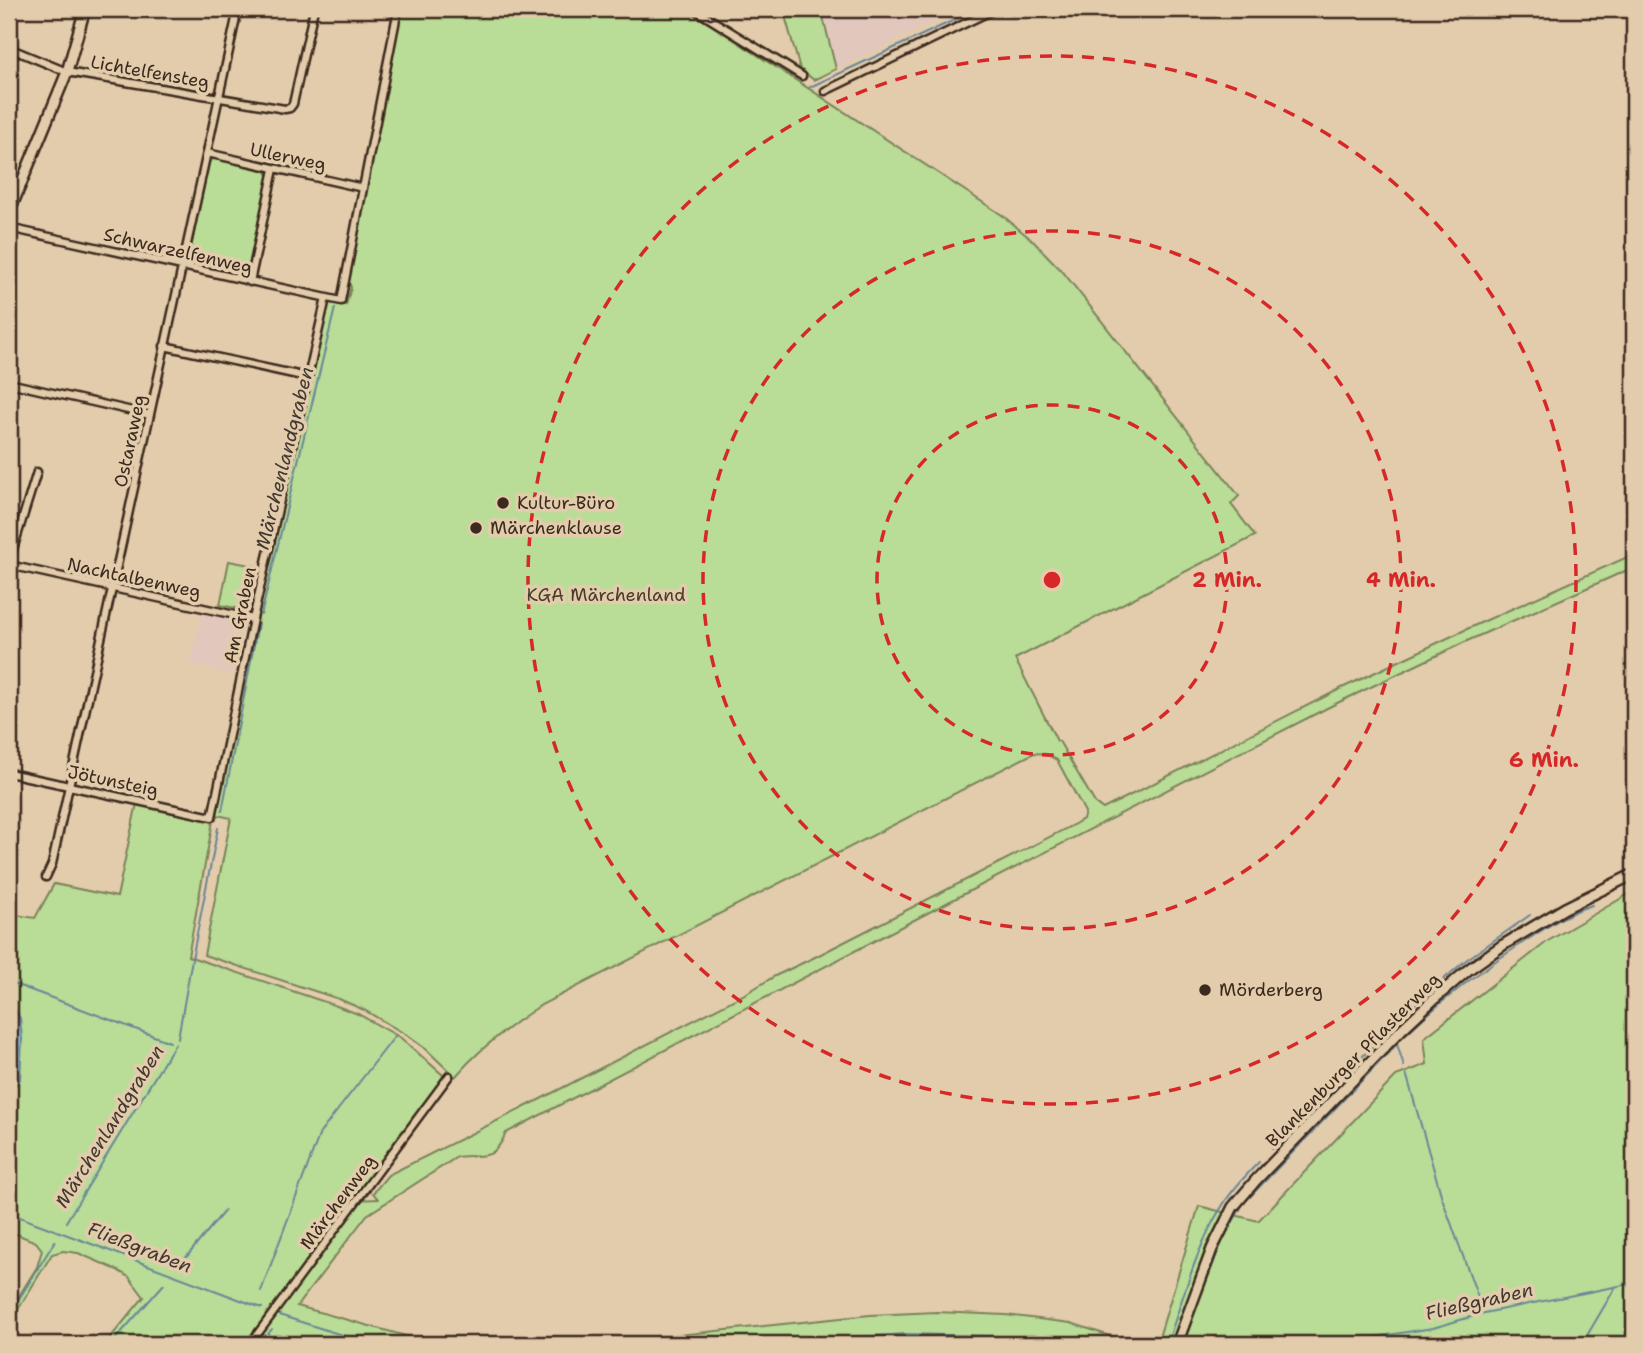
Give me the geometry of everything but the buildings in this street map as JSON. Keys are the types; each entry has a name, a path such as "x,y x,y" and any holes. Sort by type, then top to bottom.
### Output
{"main road":[{"path":"9,213 67,72 85,9"},
{"name":"Blankenburger Pflasterweg","path":"1177,1344 1212,1249 1233,1207 1398,1033 1434,999 1503,945 1565,908 1634,874"}],"street":[{"name":"Ostaraweg","path":"46,877 52,864 238,9"},
{"name":"Lichtelfensteg","path":"9,48 67,72 285,109 293,104 314,9"},
{"path":"363,188 398,9"},
{"path":"694,9 802,76"},
{"path":"825,91 995,9"},
{"name":"Ullerweg","path":"207,153 363,188"},
{"path":"250,282 274,169"},
{"name":"Schwarzelfenweg","path":"9,228 341,301 363,188"},
{"name":"Am Graben","path":"212,817 253,619 326,298"},
{"path":"164,346 307,377"},
{"path":"9,383 149,415"},
{"path":"9,564 37,471"},
{"name":"Nachtalbenweg","path":"9,564 253,619"},
{"name":"Jötunsteig","path":"9,773 212,817"},
{"name":"Märchenweg","path":"250,1344 449,1076"}],"shaded area":[{"path":"821,9 940,9 944,17 836,69"},
{"path":"202,611 244,620 233,674 190,663"}],"green space":[{"name":"KGA Märchenland","path":"402,9 687,9 1002,215 1032,240 1063,272 1239,496 1231,504 1255,536 1015,659 1057,741 1095,803 1103,809 1342,688 1634,554 1634,567 1467,641 1331,706 506,1133 491,1153 457,1157 367,1215 297,1306 435,1344 105,1344 144,1297 129,1277 115,1269 78,1253 63,1251 52,1254 9,1324 9,1312 37,1267 42,1250 36,1242 9,1231 9,1095 20,1079 9,1004 9,914 35,918 54,884 117,897 137,803 213,821 188,956 358,1014 401,1038 444,1076 353,1200 378,1199 373,1193 388,1175 1083,819 1085,812 1057,760 1046,754 1034,753 541,1005 495,1038 455,1077 427,1050 364,1010 339,999 204,955 231,818 217,815 255,621 328,301 346,305 351,287 348,281"},
{"path":"783,9 821,9 836,69 814,80 800,69"},
{"path":"215,158 264,169 270,178 248,273 190,260 189,257 209,162"},
{"path":"229,561 255,566 245,610 220,605"},
{"path":"1634,891 1634,1344 1157,1344 1199,1206 1258,1221 1396,1076 1427,1064 1424,1038 1548,941"},
{"path":"936,1312 1006,1315 1071,1323 1134,1344 592,1344 870,1315"}],"water":[{"path":"9,1004 20,1018 22,1039 20,1079 9,1095"}],"waterway":[{"path":"810,87 978,9"},
{"name":"Märchenlandgraben","path":"261,615 335,308"},
{"name":"Märchenlandgraben","path":"222,811 258,624"},
{"name":"Märchenlandgraben","path":"178,1038 218,828"},
{"path":"1406,1034 1450,995 1497,960 1560,919 1592,905"},
{"path":"1400,1017 1466,960 1530,915"},
{"path":"9,982 170,1042"},
{"path":"1272,1149 1391,1027"},
{"path":"261,1291 320,1133 395,1036"},
{"name":"Märchenlandgraben","path":"66,1222 175,1044"},
{"path":"1184,1344 1223,1239 1243,1204 1397,1044 1404,1066"},
{"path":"1406,1073 1442,1198 1480,1303"},
{"path":"1167,1344 1197,1256 1212,1223 1243,1178 1259,1162"},
{"path":"179,1266 225,1210"},
{"name":"Fließgraben","path":"9,1213 262,1308"},
{"path":"9,1315 55,1241"},
{"name":"Fließgraben","path":"1330,1344 1433,1328 1484,1313 1634,1283"},
{"path":"111,1344 164,1284"},
{"path":"1582,1344 1615,1288"},
{"name":"Fließgraben","path":"279,1315 370,1344"},
{"path":"260,1344 272,1329"},
{"name":"Fließgraben","path":"791,1343 905,1334 1025,1337 1051,1344"}],"place":[{"name":"Kultur-Büro","path":"503,503"},
{"name":"Märchenklause","path":"476,528"},
{"name":"Mörderberg","path":"1205,990"}]}
